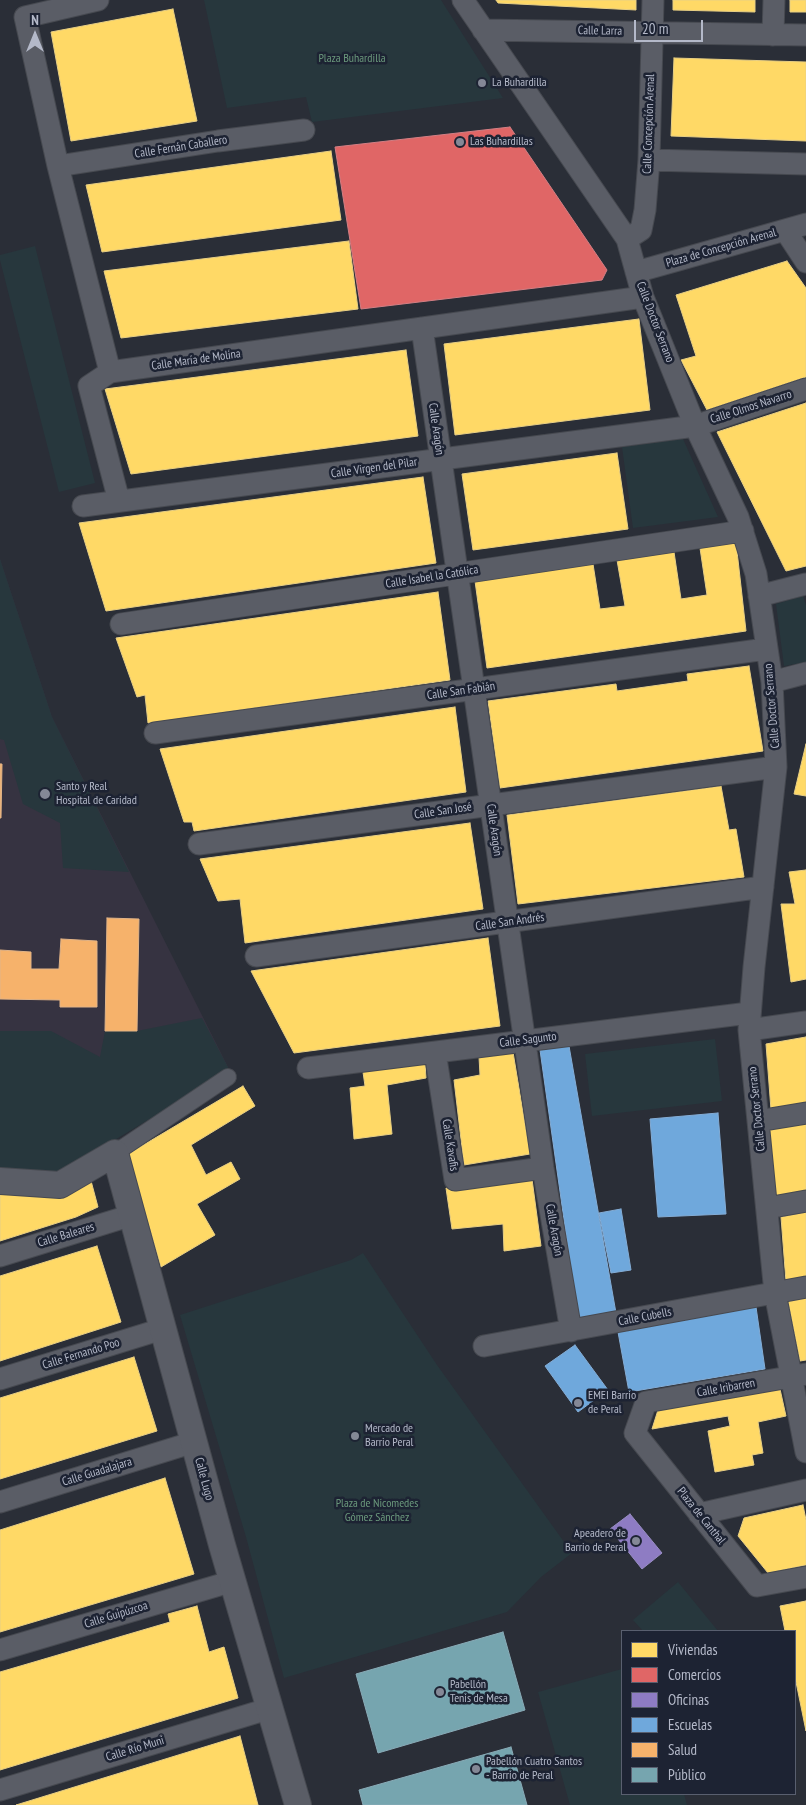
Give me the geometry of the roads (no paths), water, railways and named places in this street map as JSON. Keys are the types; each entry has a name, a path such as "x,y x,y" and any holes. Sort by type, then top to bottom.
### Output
{"street":[{"path":"98,0 25,17 58,166 110,372 89,386 119,501"},
{"name":"Calle Doctor Serrano","path":"463,0 627,239 644,296 695,426 743,531 756,574 772,682 776,766 749,1022 775,1293 799,1375 806,1452"},
{"name":"Calle Concepción Arenal","path":"627,239 641,230 645,210 649,160 653,0"},
{"path":"773,35 774,0"},
{"name":"Calle Larra","path":"483,30 806,35"},
{"name":"Calle Fernán Caballero","path":"58,166 218,141 304,130"},
{"path":"649,160 806,164"},
{"name":"Plaza de Concepción Arenal","path":"636,272 806,224"},
{"path":"785,230 806,262"},
{"name":"Calle María de Molina","path":"110,372 644,296"},
{"name":"Calle Aragón","path":"422,328 543,1168 571,1331"},
{"name":"Calle Olmos Navarro","path":"695,426 806,389"},
{"name":"Calle Virgen del Pilar","path":"83,506 695,426"},
{"name":"Calle Isabel la Católica","path":"120,624 743,531"},
{"path":"759,596 806,584"},
{"name":"Calle San Fabián","path":"155,733 766,649"},
{"path":"772,682 806,673"},
{"name":"Calle San José","path":"199,844 776,766"},
{"name":"Calle San Andrés","path":"256,956 763,887"},
{"name":"Calle Sagunto","path":"308,1068 525,1041 749,1022 806,1022"},
{"name":"Calle Kavafis","path":"435,1052 455,1180 543,1168"},
{"path":"0,1181 60,1185 115,1153 228,1077"},
{"path":"758,1121 806,1113"},
{"name":"Calle Lugo","path":"115,1153 162,1329 298,1805"},
{"path":"767,1208 806,1201"},
{"name":"Calle Baleares","path":"0,1256 132,1215"},
{"name":"Calle Cubells","path":"484,1346 806,1287"},
{"name":"Calle Fernando Poo","path":"0,1379 162,1329"},
{"name":"Calle Iribarren","path":"646,1402 799,1375"},
{"name":"Plaza de Canthal","path":"646,1402 635,1433 757,1586 806,1576"},
{"name":"Calle Guadalajara","path":"0,1502 194,1442"},
{"path":"699,1514 806,1490"},
{"name":"Calle Guipúzcoa","path":"0,1650 233,1581"},
{"name":"Calle Río Muni","path":"0,1790 270,1708"}],"place":[{"name":"La Buhardilla","path":"482,83"},
{"name":"Las Buhardillas","path":"460,142"},
{"name":"Santo y Real Hospital de Caridad","path":"45,794"},
{"name":"EMEI Barrio de Peral","path":"578,1403"},
{"name":"Mercado de Barrio Peral","path":"355,1436"},
{"name":"Apeadero de Barrio de Peral","path":"636,1541"},
{"name":"Pabellón Tenis de Mesa","path":"440,1692"},
{"name":"Pabellón Cuatro Santos - Barrio de Peral","path":"476,1769"}],"park label":[{"name":"Plaza Buhardilla","path":"352,59"},
{"name":"Plaza de Nicomedes Gómez Sánchez","path":"377,1511"}]}
